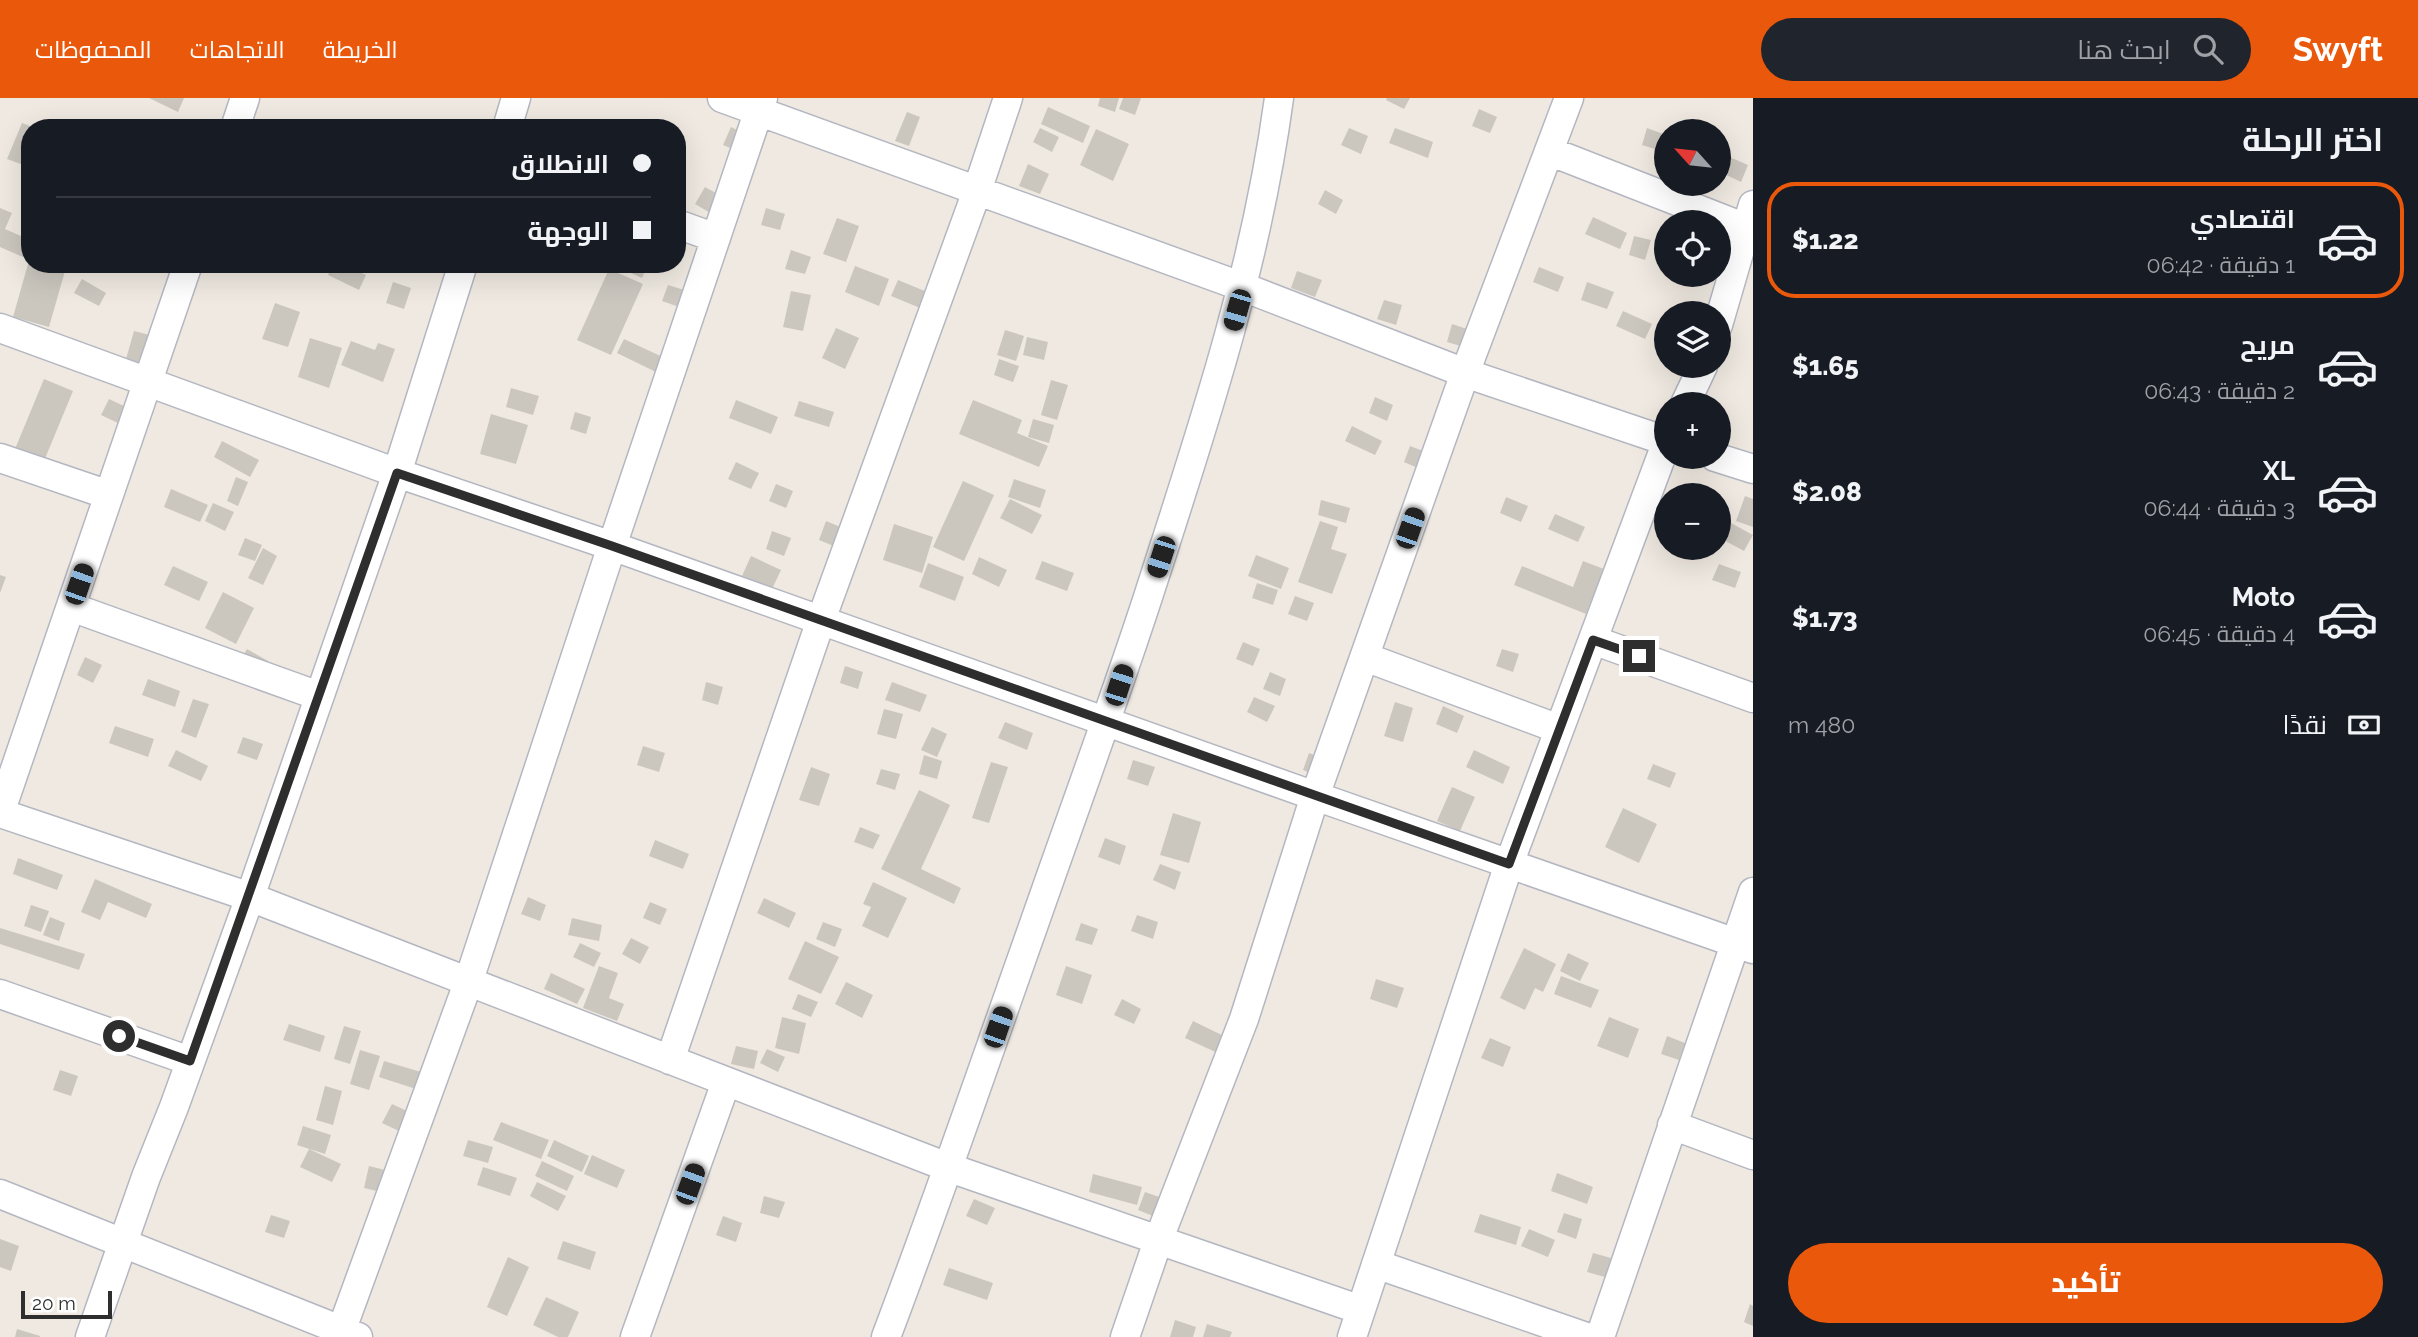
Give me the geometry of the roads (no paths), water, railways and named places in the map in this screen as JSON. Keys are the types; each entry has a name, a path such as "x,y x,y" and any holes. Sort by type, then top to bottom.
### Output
{"street":[{"path":"238,119 245,98"},
{"path":"510,119 516,98"},
{"path":"722,98 761,104 977,191 1243,287 1465,373 1654,439"},
{"path":"670,1060 821,620 977,191 1008,98"},
{"path":"886,1337 950,1168 1107,721 1202,429 1243,287 1272,148 1279,98"},
{"path":"1125,1337 1158,1241 1244,1019 1315,796 1465,373 1569,98"},
{"path":"0,1194 347,1335 468,984 761,104"},
{"path":"1549,151 1749,217 1725,301"},
{"path":"686,227 716,237"},
{"path":"185,273 0,813 250,897 468,984 950,1168 1361,1310"},
{"path":"90,1337 250,897 397,473 460,273"},
{"path":"0,328 397,473 612,546 1744,946"},
{"path":"0,458 109,495"},
{"path":"1731,462 1753,469"},
{"path":"1352,1337 1509,864 1656,469"},
{"path":"71,607 319,696"},
{"path":"1593,640 1753,698"},
{"path":"1365,657 1559,729"},
{"path":"1600,1337 1672,1125 1744,946 1753,892"},
{"path":"0,994 190,1061"},
{"path":"635,1337 726,1082"},
{"path":"1672,1125 1753,1155"},
{"path":"1376,1264 1586,1337"}]}
